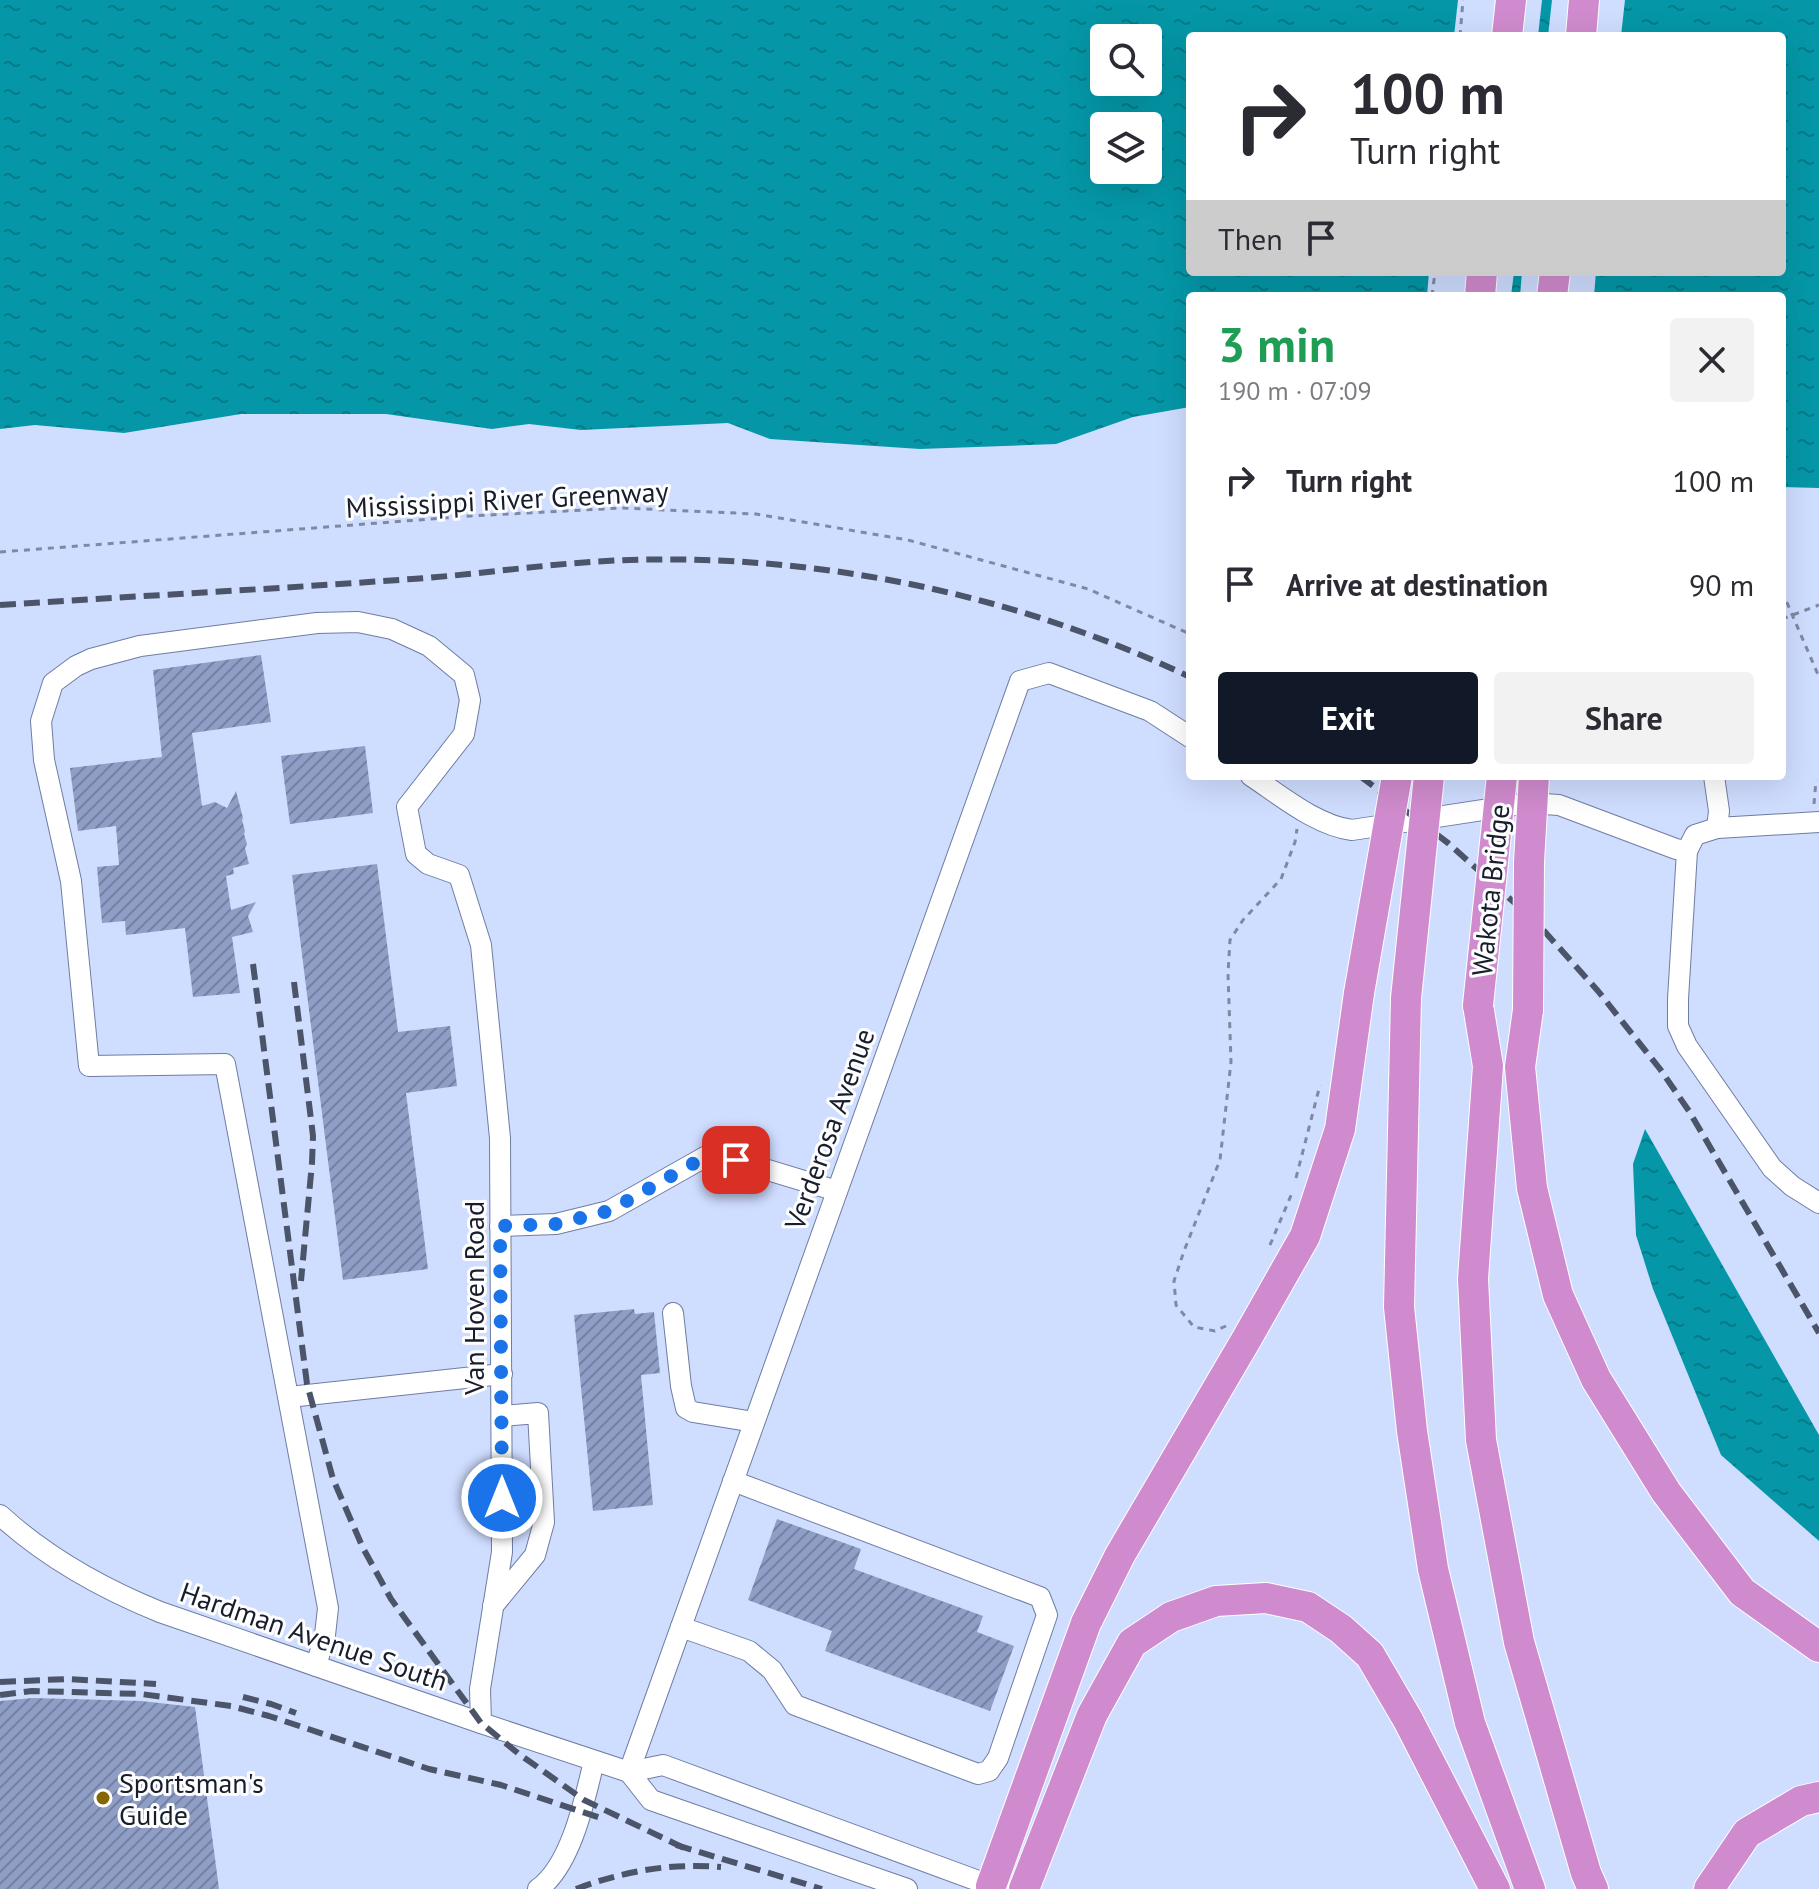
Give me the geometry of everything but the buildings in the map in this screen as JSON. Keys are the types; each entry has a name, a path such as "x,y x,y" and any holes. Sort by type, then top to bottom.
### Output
{"highway":[{"path":"994,1888 1082,1633 1102,1589 1305,1236 1340,1129 1359,993 1396,780"},
{"path":"1429,780 1406,998 1399,1307 1412,1431 1433,1569 1470,1723 1530,1889"},
{"name":"Wakota Bridge","path":"1502,780 1478,1005 1488,1066 1473,1279 1481,1440 1519,1642 1593,1889"},
{"path":"1534,780 1529,862 1528,1010 1520,1067 1532,1188 1558,1295 1596,1379 1666,1492 1742,1592 1819,1647"},
{"path":"1024,1889 1092,1715 1132,1643 1171,1617 1216,1601 1266,1598 1308,1607 1341,1629 1370,1655 1408,1720 1495,1889"},
{"path":"1709,1889 1747,1833 1801,1801 1819,1797"}],"street":[{"name":"Van Hoven Road","path":"289,1397 225,1064 89,1066 71,881 44,760 41,721 53,683 91,659 140,646 317,623 358,622 392,629 429,646 464,675 470,700 464,734 407,807 416,854 428,864 459,875 481,945 500,1138 502,1552 480,1689 481,1723"},
{"name":"Verderosa Avenue","path":"629,1772 1020,681 1049,673 1150,711 1186,734"},
{"path":"1257,780 1301,809 1339,828 1352,830 1545,803 1559,805 1687,851"},
{"path":"1715,780 1719,811 1717,828"},
{"path":"1819,822 1717,828 1695,835 1687,851 1678,999 1678,1026 1687,1046 1772,1168 1792,1186 1819,1203"},
{"path":"500,1226 556,1224 609,1211 712,1153 837,1191"},
{"path":"673,1313 686,1408 693,1412 754,1422"},
{"path":"316,1666 325,1635 328,1608 289,1397 502,1374"},
{"path":"493,1606 535,1555 544,1522 538,1413 502,1416"},
{"path":"681,1627 749,1651 772,1670 795,1705 978,1774 989,1771 998,1758 1047,1615 1040,1597 733,1481"},
{"name":"Hardman Avenue South","path":"0,1515 46,1552 85,1577 160,1612 629,1772 663,1765 994,1888"},
{"path":"538,1889 559,1867 584,1800 594,1761"},
{"path":"629,1772 651,1800 907,1889"}],"path":[{"path":"1460,32 1463,0"},
{"name":"Mississippi River Greenway","path":"0,552 470,516 622,508 756,514 908,540 1088,589 1186,632"},
{"path":"1786,601 1819,677"},
{"path":"1786,617 1819,605"},
{"path":"1226,1326 1215,1331 1194,1327 1176,1305 1174,1281 1220,1160 1231,1062 1230,940 1243,920 1281,879 1295,842 1301,809"},
{"path":"1266,1255 1294,1187 1321,1081"}],"water":[{"path":"0,0 1819,0 1819,488 1786,487 1786,292 1186,292 1186,408 1133,417 1056,444 920,449 770,439 728,423 581,430 529,424 492,429 386,414 241,414 124,433 35,425 0,429"},
{"path":"1645,1129 1819,1435 1819,1541 1721,1455 1653,1289 1636,1235 1633,1164"}],"pier":[{"path":"1458,0 1542,0 1538,32 1454,32"},
{"path":"1552,0 1625,0 1621,32 1548,32"},
{"path":"1429,276 1514,276 1512,292 1427,292"},
{"path":"1522,276 1596,276 1594,292 1520,292"}],"railway":[{"path":"0,605 412,579 603,561 702,560 774,564 846,573 987,602 1057,623 1186,675"},
{"path":"1365,780 1448,843 1537,923 1598,991 1689,1111 1819,1333"},
{"path":"253,964 307,1384 333,1479 363,1548 391,1599 481,1723 584,1800 684,1848"},
{"path":"294,982 313,1136 301,1281"},
{"path":"0,1682 67,1679 156,1684"},
{"path":"0,1695 32,1691 141,1694 231,1706 429,1769 501,1785 601,1818"},
{"path":"243,1697 296,1713"},
{"path":"676,1845 822,1889"},
{"path":"576,1889 647,1870 684,1866 721,1867"}],"place":[{"name":"Sportsman's Guide","path":"103,1798"}],"route":[{"path":"502,1498 500,1226 556,1224 609,1211 712,1153 736,1160"}]}
